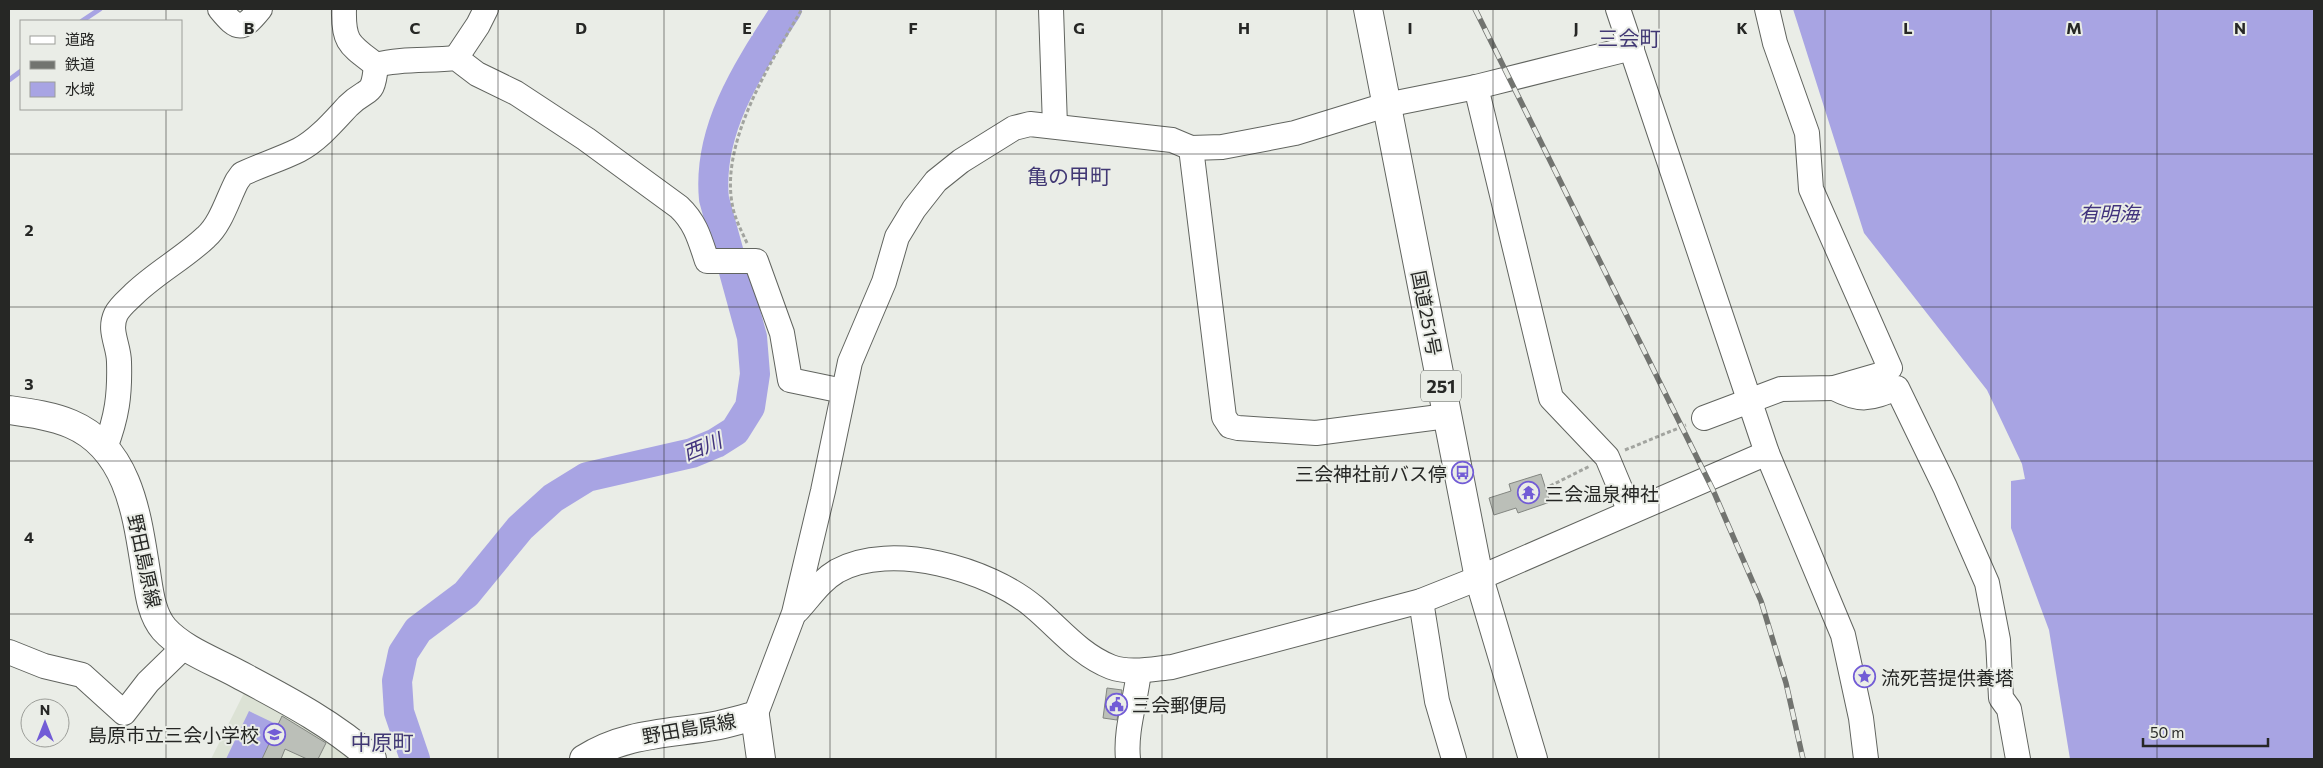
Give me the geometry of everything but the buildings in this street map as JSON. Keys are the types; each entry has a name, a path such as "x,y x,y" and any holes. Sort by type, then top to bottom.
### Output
{"main road":[{"name":"国道251号","path":"1368,9 1479,578 1534,759"},
{"name":"野田島原線","path":"9,410 54,418 72,425 105,448 118,465 137,516 150,600 164,629 185,646 302,708 362,755"},
{"name":"野田島原線","path":"584,759 623,740 716,726 755,716 761,759"}],"street":[{"path":"220,9 232,24 237,26 248,23 260,9"},
{"path":"344,9 344,35 355,49 376,65"},
{"path":"456,58 478,25 486,9"},
{"path":"1051,9 1055,126"},
{"path":"1618,9 1767,453 1842,635 1861,718 1866,759"},
{"path":"1704,418 1749,400 1781,390 1834,388 1878,374 1890,368 1811,189 1806,133 1775,43 1767,9"},
{"path":"755,716 794,614 823,491 850,362 884,282 897,237 914,209 936,181 961,161 1014,128 1030,124 1172,140 1191,148 1222,147 1296,133 1386,105 1476,87 1632,48"},
{"path":"376,65 396,60 428,61 456,58 477,74 516,93 586,139 679,207 697,228 707,261 753,261 782,333 790,380 843,391"},
{"path":"105,448 116,418 118,400 120,359 113,333 113,321 117,311 154,275 206,238 213,229 242,174 300,150 336,119 350,104 371,89 374,84 376,65"},
{"path":"1476,87 1551,398 1598,462 1630,512"},
{"path":"1191,148 1224,417 1227,423 1238,428 1316,434 1447,416"},
{"path":"1834,388 1858,399 1876,396 1897,388 1945,487 1987,583 1998,640 2002,698 2009,709 2018,759"},
{"path":"794,614 826,578 852,564 870,560 899,558 930,562 989,579 1015,593 1034,606 1079,649 1113,668 1139,671 1172,667 1420,601 1479,578 1767,453"},
{"path":"1420,601 1437,701 1454,759"},
{"path":"9,652 44,666 82,675 124,713 148,682 185,646"},
{"path":"1128,759 1127,740 1139,671"}],"path":[{"path":"753,261 738,225 732,204 731,163 736,143 760,87 802,9"},
{"path":"1550,486 1598,462 1704,418"}],"shaded area":[{"name":"島原市立三会小学校","path":"245,691 345,746 347,759 211,759"}],"water":[{"name":"有明海","path":"1793,9 2314,9 2314,759 2070,759 2049,630 2011,528 2011,481 2025,479 2022,464 1987,390 1864,233"},
{"path":"249,711 278,725 262,759 226,759"}],"waterway":[{"path":"84,20 100,9"},
{"name":"西川","path":"415,759 399,712 397,681 403,653 418,630 466,594 520,528 553,498 587,477 692,453 716,443 735,431 750,407 755,374 752,337 714,199 714,173 717,147 734,99 746,75 787,9"},
{"path":"9,80 20,72"}],"railway":[{"path":"1475,9 1713,490 1761,601 1786,683 1803,759"}],"place":[{"name":"三会神社前バス停","path":"1463,473"},
{"name":"三会温泉神社","path":"1529,493"},
{"name":"流死菩提供養塔","path":"1865,677"},
{"name":"三会郵便局","path":"1116,704"},
{"name":"島原市立三会小学校","path":"275,734"}],"district":[{"name":"三会町","path":"1629,37"},
{"name":"亀の甲町","path":"1069,175"},
{"name":"中原町","path":"382,741"}]}
